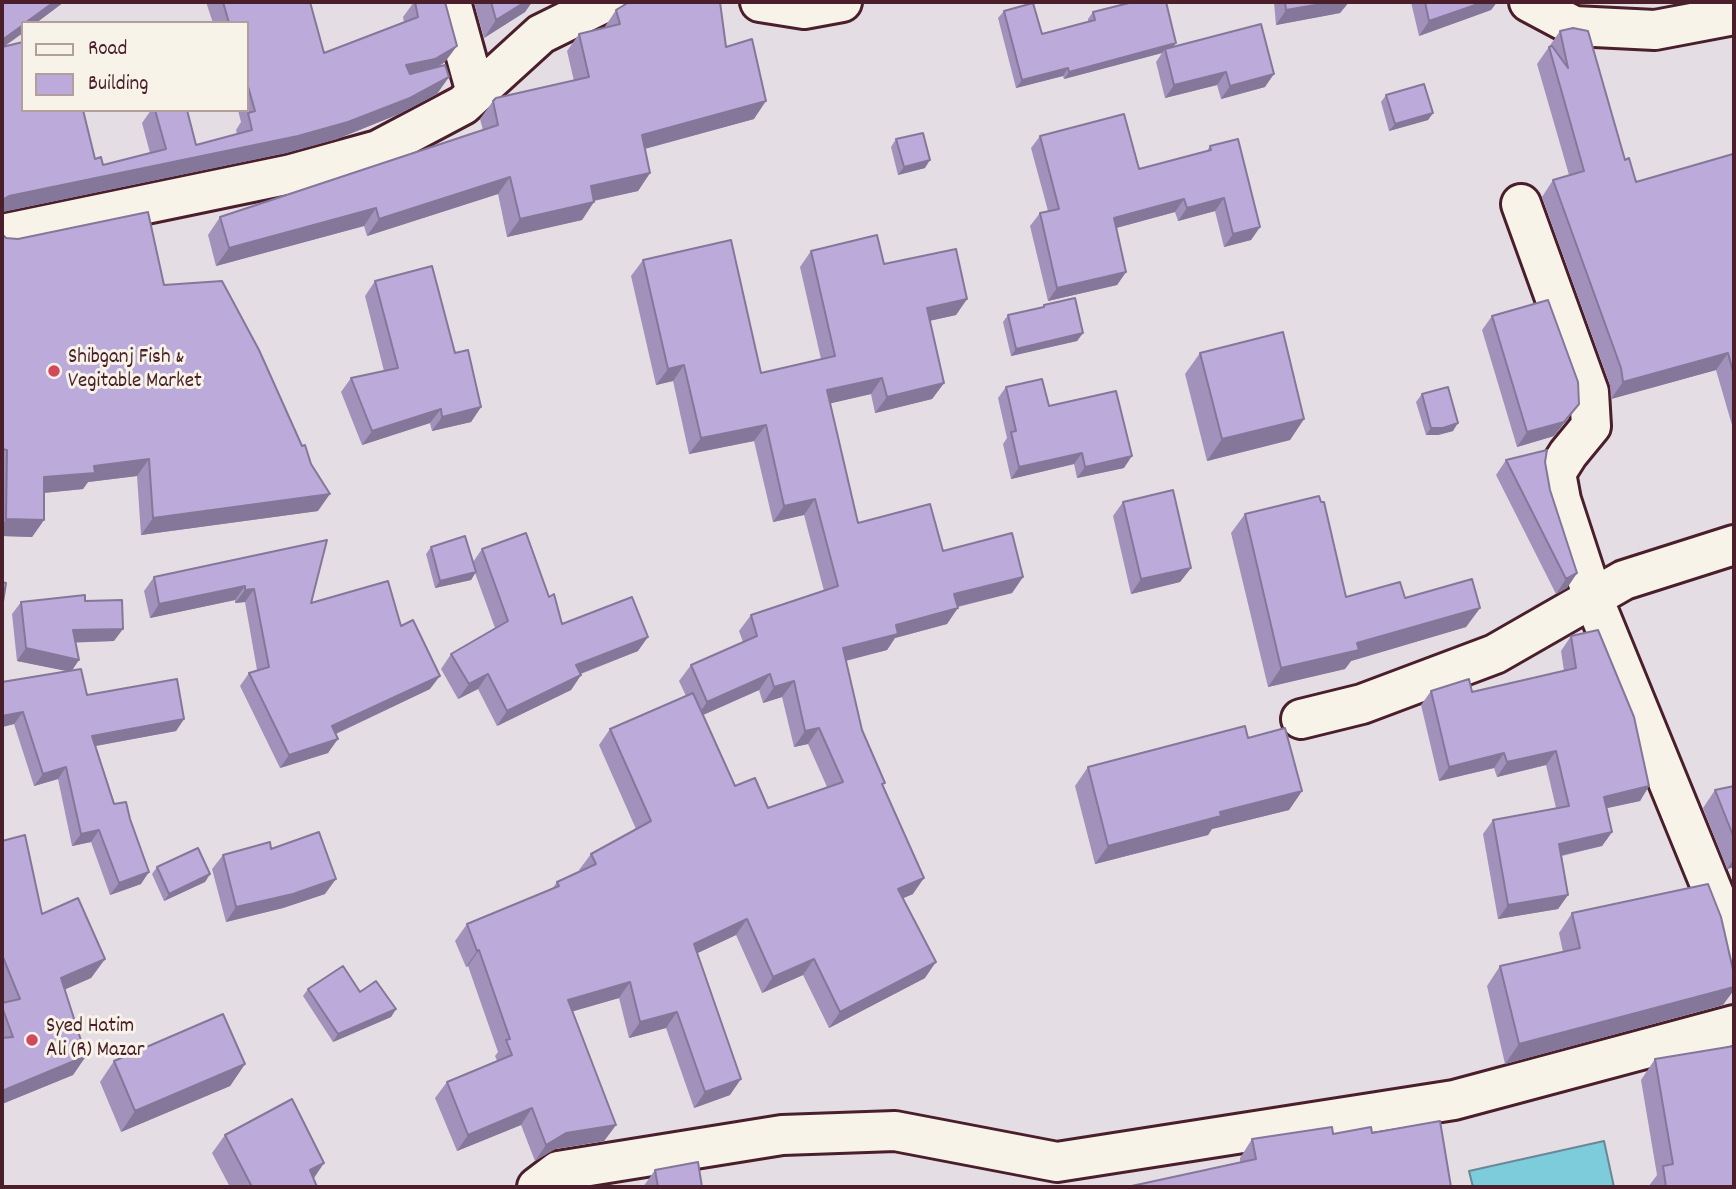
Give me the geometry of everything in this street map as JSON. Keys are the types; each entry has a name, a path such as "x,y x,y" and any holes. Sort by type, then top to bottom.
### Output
{"street":[{"path":"451,2 476,93"},
{"path":"2,234 291,174 378,150 463,105 541,34 607,2"},
{"path":"760,2 804,6 842,2"},
{"path":"1530,2 1574,26 1655,30 1734,15"},
{"path":"1521,204 1589,392 1591,426 1556,473 1561,500 1593,598 1734,943"},
{"path":"1301,719 1362,704 1495,654 1624,580 1734,545"},
{"path":"537,1187 558,1171 782,1135 895,1132 1057,1162 1454,1100 1734,1024"}],"water":[{"path":"1604,1141 1614,1187 1473,1187 1469,1171"}],"building":[{"path":"2,2 54,2 28,21 21,21 21,26 2,40"},
{"path":"223,2 310,2 324,53 418,17 415,2 445,2 457,46 435,59 406,65 410,74 445,65 449,77 410,98 348,122 298,136 9,196 2,200 2,47 21,42 21,112 83,112 95,159 101,157 103,165 166,149 156,112 188,112 196,145 252,130 248,113 255,111 248,86 248,21 228,21"},
{"path":"491,2 525,2 496,20"},
{"path":"629,2 720,2 726,47 752,39 766,101 642,135 650,173 591,186 594,202 520,219 510,177 379,219 376,208 229,248 220,217 498,125 493,101 496,98 589,77 579,34 620,24 616,10"},
{"path":"1133,2 1166,2 1176,43 1069,72 1068,68 1022,80 1004,11 1033,3 1042,34 1095,20 1093,12"},
{"path":"1285,2 1333,2 1286,10"},
{"path":"1425,2 1484,2 1429,21"},
{"path":"1261,24 1274,74 1230,86 1226,72 1174,85 1165,49"},
{"path":"1573,28 1588,31 1625,160 1629,158 1636,182 1733,154 1734,375 1728,353 1623,382 1621,368 1553,180 1584,171 1549,47 1552,46 1568,68 1560,31"},
{"path":"1424,84 1433,113 1395,124 1386,95"},
{"path":"1124,114 1139,169 1211,150 1210,146 1238,139 1260,227 1233,234 1224,198 1187,208 1184,199 1114,218 1126,272 1057,288 1040,213 1059,209 1040,136"},
{"path":"923,133 930,160 904,167 896,139"},
{"path":"148,212 164,285 222,281 259,350 302,446 305,445 311,464 330,494 153,518 149,459 94,466 95,473 44,477 44,520 6,519 7,450 2,449 2,234 6,238 18,239"},
{"path":"877,235 884,264 956,249 967,299 927,308 944,383 887,397 882,378 827,390 858,523 930,504 943,551 1012,533 1023,577 954,594 958,608 896,625 898,634 843,648 862,730 885,783 882,784 924,878 898,889 936,962 840,1012 814,959 773,977 747,919 694,944 741,1079 705,1092 677,1012 640,1022 630,982 568,1000 616,1125 566,1133 546,1145 532,1108 468,1135 447,1082 512,1055 506,1040 510,1039 479,950 477,951 467,924 559,886 557,882 596,864 591,854 651,821 610,729 693,693 735,786 755,778 768,808 843,782 819,728 805,731 794,681 774,687 770,674 707,702 691,665 757,636 751,615 838,586 815,499 784,506 766,425 701,438 684,365 668,369 643,260 731,240 761,373 835,356 811,251"},
{"path":"432,266 455,353 468,350 481,407 442,417 441,409 372,431 351,378 398,368 375,281"},
{"path":"1075,298 1083,333 1016,349 1008,315"},
{"path":"1548,300 1578,382 1579,404 1564,422 1527,432 1492,316"},
{"path":"1283,332 1304,419 1222,439 1200,353"},
{"path":"1042,379 1049,406 1116,391 1132,456 1085,467 1082,453 1019,467 1011,432 1016,431 1006,387"},
{"path":"1448,387 1458,423 1443,428 1431,428 1422,394"},
{"path":"1547,450 1545,462 1550,490 1577,573 1566,579 1506,460"},
{"path":"1173,490 1191,568 1141,579 1123,502"},
{"path":"1319,496 1321,502 1324,502 1346,597 1400,582 1405,598 1472,579 1480,608 1357,643 1359,650 1281,668 1245,514"},
{"path":"526,533 549,597 554,594 562,624 632,597 648,637 576,665 581,675 507,711 488,674 469,684 451,654 508,621 482,549"},
{"path":"465,536 476,572 440,581 431,547"},
{"path":"327,540 311,603 388,581 401,626 413,620 440,676 332,726 338,739 289,755 249,673 269,667 254,589 245,590 245,586 159,604 154,577"},
{"path":"2,582 6,583 2,608"},
{"path":"85,595 85,601 122,600 123,629 73,630 79,660 26,648 21,602"},
{"path":"1598,630 1634,717 1649,786 1604,797 1612,832 1559,844 1568,895 1508,905 1493,820 1569,806 1556,751 1507,762 1504,753 1449,767 1431,691 1469,679 1472,692 1576,668 1571,636"},
{"path":"81,669 87,695 177,679 184,719 92,736 114,804 126,802 149,872 119,883 99,830 81,834 66,767 43,774 23,712 2,716 2,682"},
{"path":"1245,726 1248,738 1285,728 1302,791 1220,812 1221,816 1108,846 1088,767"},
{"path":"1734,786 1734,838 1715,790"},
{"path":"319,832 336,879 293,894 236,907 223,855 270,842 271,849"},
{"path":"25,835 42,914 78,898 105,959 61,978 86,1056 2,1091 2,1038 13,1037 2,1003 20,999 2,955 2,841"},
{"path":"198,848 210,874 169,894 157,867"},
{"path":"1708,884 1721,917 1734,974 1734,987 1519,1044 1500,966 1580,948 1572,913"},
{"path":"343,966 360,992 376,981 396,1009 338,1034 308,989"},
{"path":"223,1014 245,1064 135,1111 114,1061"},
{"path":"1734,1046 1734,1187 1666,1187 1663,1166 1673,1164 1655,1059"},
{"path":"292,1099 324,1163 310,1170 317,1187 252,1187 225,1135"},
{"path":"1440,1121 1451,1187 1127,1187 1256,1159 1252,1139 1332,1127 1333,1134 1371,1127 1372,1133"},
{"path":"698,1162 702,1187 658,1187 655,1170"}],"place":[{"name":"Shibganj Fish & Vegitable Market","path":"54,371"},
{"name":"Syed Hatim Ali (R) Mazar","path":"32,1040"}]}
